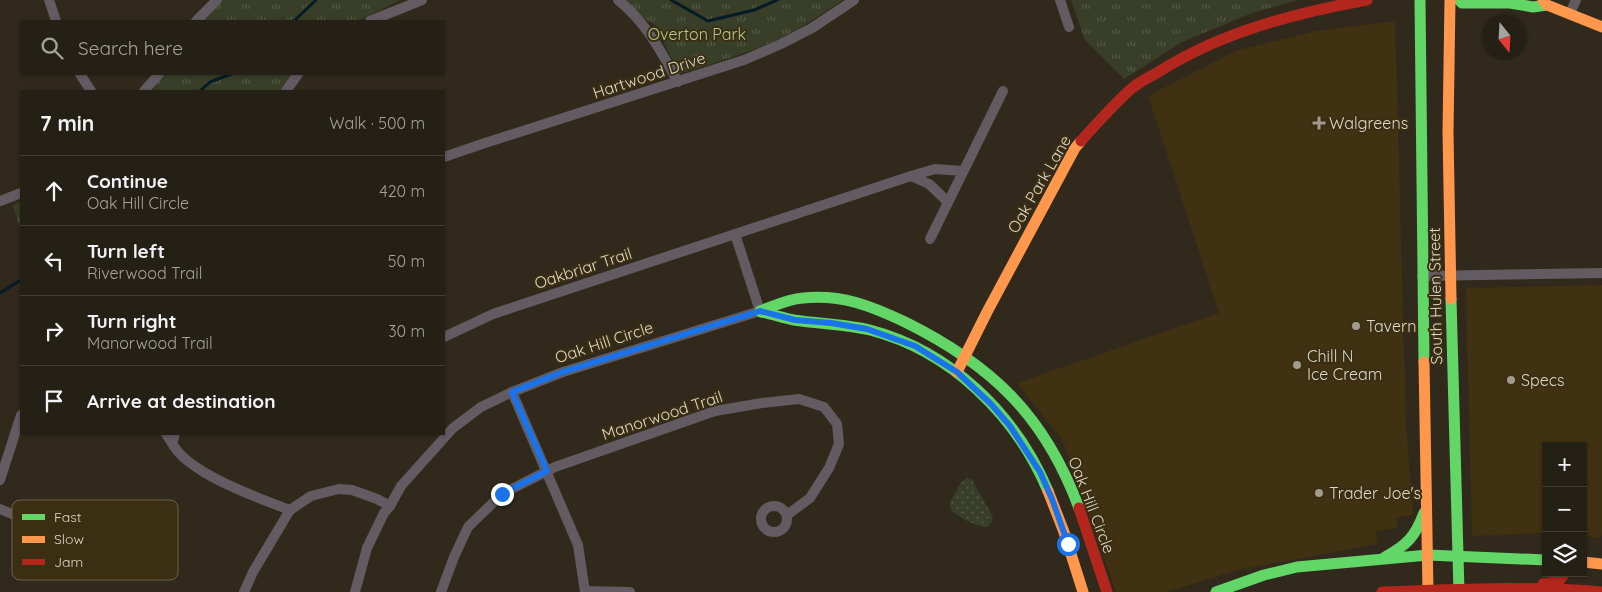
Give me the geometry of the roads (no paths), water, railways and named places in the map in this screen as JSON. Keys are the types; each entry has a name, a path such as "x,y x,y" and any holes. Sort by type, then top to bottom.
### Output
{"street":[{"path":"49,0 56,20"},
{"path":"197,20 217,0"},
{"path":"372,20 422,0"},
{"path":"618,0 630,9 648,30 678,82"},
{"name":"Hartwood Drive","path":"445,158 744,60 812,28 854,0"},
{"path":"1060,0 1069,27"},
{"name":"Oak Park Lane","path":"957,372 1075,148 1102,117 1132,88 1182,57 1225,38 1318,9 1367,0"},
{"name":"South Hulen Street","path":"1420,0 1422,276 1428,591"},
{"name":"South Hulen Street","path":"1450,0 1448,132 1458,591"},
{"path":"1459,0 1462,3 1510,3 1534,7 1545,2 1602,27"},
{"path":"1570,13 1576,0"},
{"path":"81,75 90,90"},
{"path":"145,90 158,75"},
{"path":"287,90 297,75"},
{"path":"930,239 1003,91"},
{"name":"Oakbriar Trail","path":"445,337 493,314 911,176 935,169 963,171"},
{"path":"911,176 929,184 948,202"},
{"path":"0,201 20,193"},
{"path":"735,234 760,311 795,320 867,329 915,346 957,372 991,404 1010,426 1040,472 1052,499 1084,592"},
{"path":"1422,276 1602,273"},
{"name":"Oak Hill Circle","path":"355,592 367,548 384,513 401,486 453,428 482,407 512,392 563,372 802,298 839,299 868,305 919,328 966,356 1013,396 1035,423 1072,490 1107,592"},
{"path":"512,392 578,545 585,591 630,592"},
{"name":"Manorwood Trail","path":"441,592 468,527 502,494 555,467 714,411 762,402 799,399 824,407 837,424 839,444 829,468 810,498 787,515"},
{"path":"0,480 20,419"},
{"path":"171,437 176,451 215,478 290,510"},
{"path":"244,592 253,572 290,510 311,496 338,489 352,490 390,506"},
{"path":"1380,560 1402,548 1417,533 1427,508"},
{"path":"0,509 12,514"},
{"path":"1216,592 1264,575 1297,567 1428,555 1542,560"},
{"path":"1587,562 1602,564"},
{"path":"1518,590 1534,585 1555,583 1562,577"},
{"path":"1382,592 1565,589 1602,592"}],"waterway":[{"path":"295,20 316,0"},
{"path":"671,0 708,21 754,10 777,0"},
{"path":"201,90 210,82 228,75"},
{"path":"0,293 20,281"}],"place":[{"name":"Walgreens","path":"1319,123"},
{"name":"Tavern","path":"1356,326"},
{"name":"Chill N Ice Cream","path":"1297,365"},
{"name":"Specs","path":"1511,380"},
{"name":"Trader Joe's","path":"1319,493"}],"park label":[{"name":"Overton Park","path":"697,34"}]}
